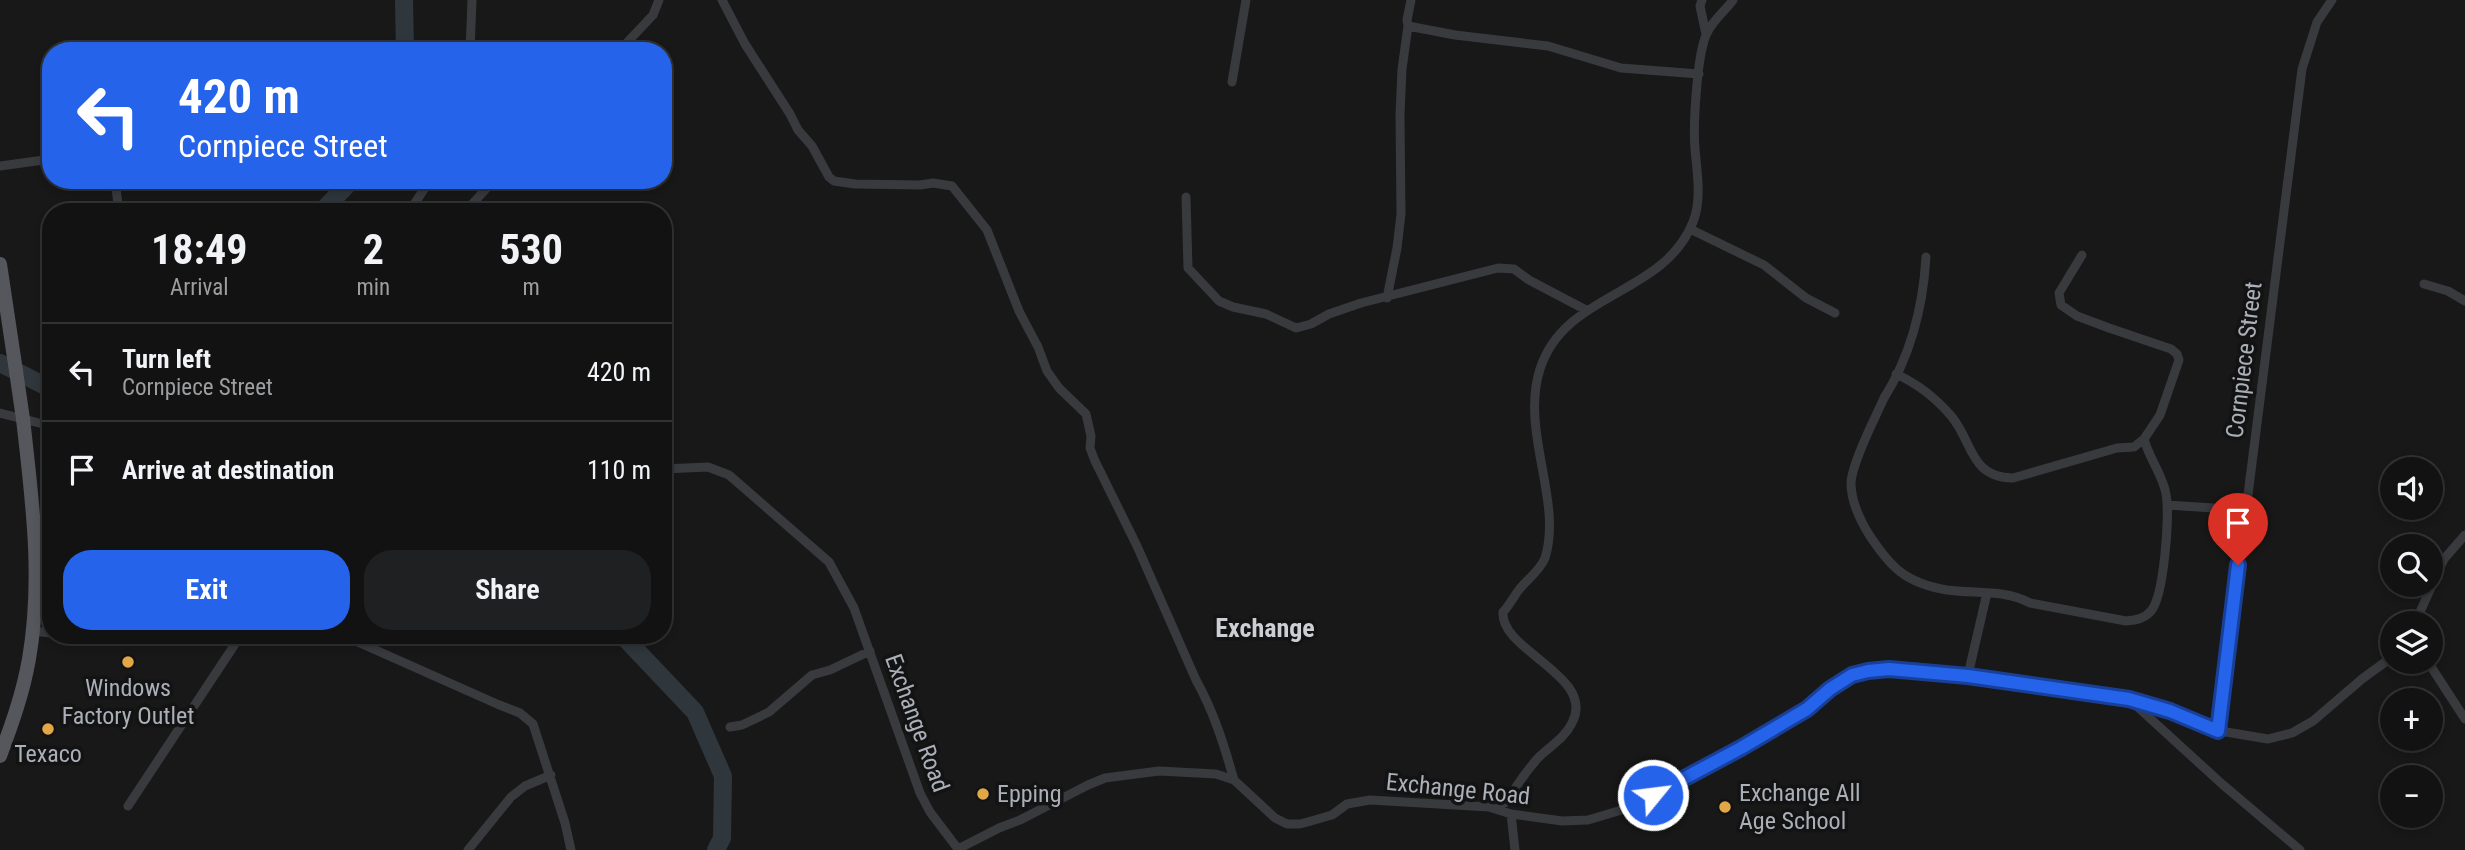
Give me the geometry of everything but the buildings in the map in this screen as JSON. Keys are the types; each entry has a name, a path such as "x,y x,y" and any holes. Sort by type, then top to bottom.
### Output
{"main road":[{"path":"0,264 13,342 36,549 33,631 24,685 0,756"}],"street":[{"path":"470,42 472,0"},
{"path":"628,42 653,15 659,0"},
{"path":"722,0 745,44 798,130 812,146 829,177 834,181 855,184 933,183 952,186 987,230 1019,311 1047,371 1059,388 1086,414 1091,436 1090,448 1095,461 1137,546 1196,680 1208,700 1234,780"},
{"path":"1232,82 1246,0"},
{"path":"1387,298 1401,214 1402,69 1411,0"},
{"path":"1489,807 1505,802 1539,757 1561,740 1576,714 1573,694 1556,674 1520,642 1502,618 1503,612 1544,561 1547,545 1548,513 1535,429 1538,374 1545,356 1562,329 1586,310 1653,272 1690,229 1699,185 1695,144 1699,74 1706,34 1700,6 1702,0"},
{"path":"1706,34 1733,0"},
{"name":"Cornpiece Street","path":"2218,731 2302,69 2317,22 2332,0"},
{"path":"1408,26 1455,35 1548,46 1621,68 1699,74"},
{"path":"0,166 42,160"},
{"path":"473,203 486,189"},
{"path":"1186,197 1188,268 1219,300 1233,307 1266,314 1296,328 1316,322 1329,314 1499,268 1514,269 1586,310"},
{"path":"1690,229 1764,265 1806,298 1835,313"},
{"path":"1896,374 1912,381 1934,397 1954,420 1976,462 2000,478 2012,478 2118,448 2134,447 2144,439 2160,415 2179,359 2171,349 2077,316 2061,305 2059,293 2082,255"},
{"path":"1926,257 1925,288 1907,355 1874,421 1851,481 1858,516 1889,564 1922,584 1947,590 2008,594 2042,606 2126,621 2137,620 2151,611 2160,591 2168,505 2166,491 2149,457 2144,439"},
{"path":"2424,284 2448,291 2465,300"},
{"path":"0,413 42,424"},
{"name":"Exchange Road","path":"672,469 713,468 729,475 829,562 854,608 920,793 930,812 958,849 1105,778 1171,771 1216,774 1234,780 1275,818 1287,824 1300,824 1332,815 1353,802 1370,800 1489,807 1511,814 1562,821 1588,820 1635,806 1741,748 1807,709 1852,675 1889,669 1968,676 2129,699 2170,711 2218,731 2268,739 2292,733 2313,722 2380,666"},
{"path":"2168,505 2245,510"},
{"path":"2420,611 2444,559 2465,535"},
{"path":"1968,676 1987,593"},
{"path":"33,631 42,632"},
{"path":"128,806 235,644"},
{"path":"362,644 527,717 535,728 551,775 571,850"},
{"path":"730,727 742,725 769,712 812,675 830,670 870,651"},
{"path":"2436,674 2465,719"},
{"path":"2129,699 2222,784 2300,850"},
{"path":"468,850 511,797 525,786 551,775"},
{"path":"1511,814 1515,850"}],"waterway":[{"path":"404,0 405,42"},
{"path":"330,203 343,189"},
{"path":"0,363 42,384"},
{"path":"631,644 695,712 723,776 722,838 716,850"}],"place":[{"name":"Windows Factory Outlet","path":"128,662"},
{"name":"Texaco","path":"48,729"},
{"name":"Epping","path":"983,794"},
{"name":"Exchange All Age School","path":"1725,807"}],"district":[{"name":"Exchange","path":"1265,628"}],"route":[{"path":"1653,795 1807,709 1852,675 1868,671 1913,670 2129,699 2170,711 2218,731 2238,565"}]}
